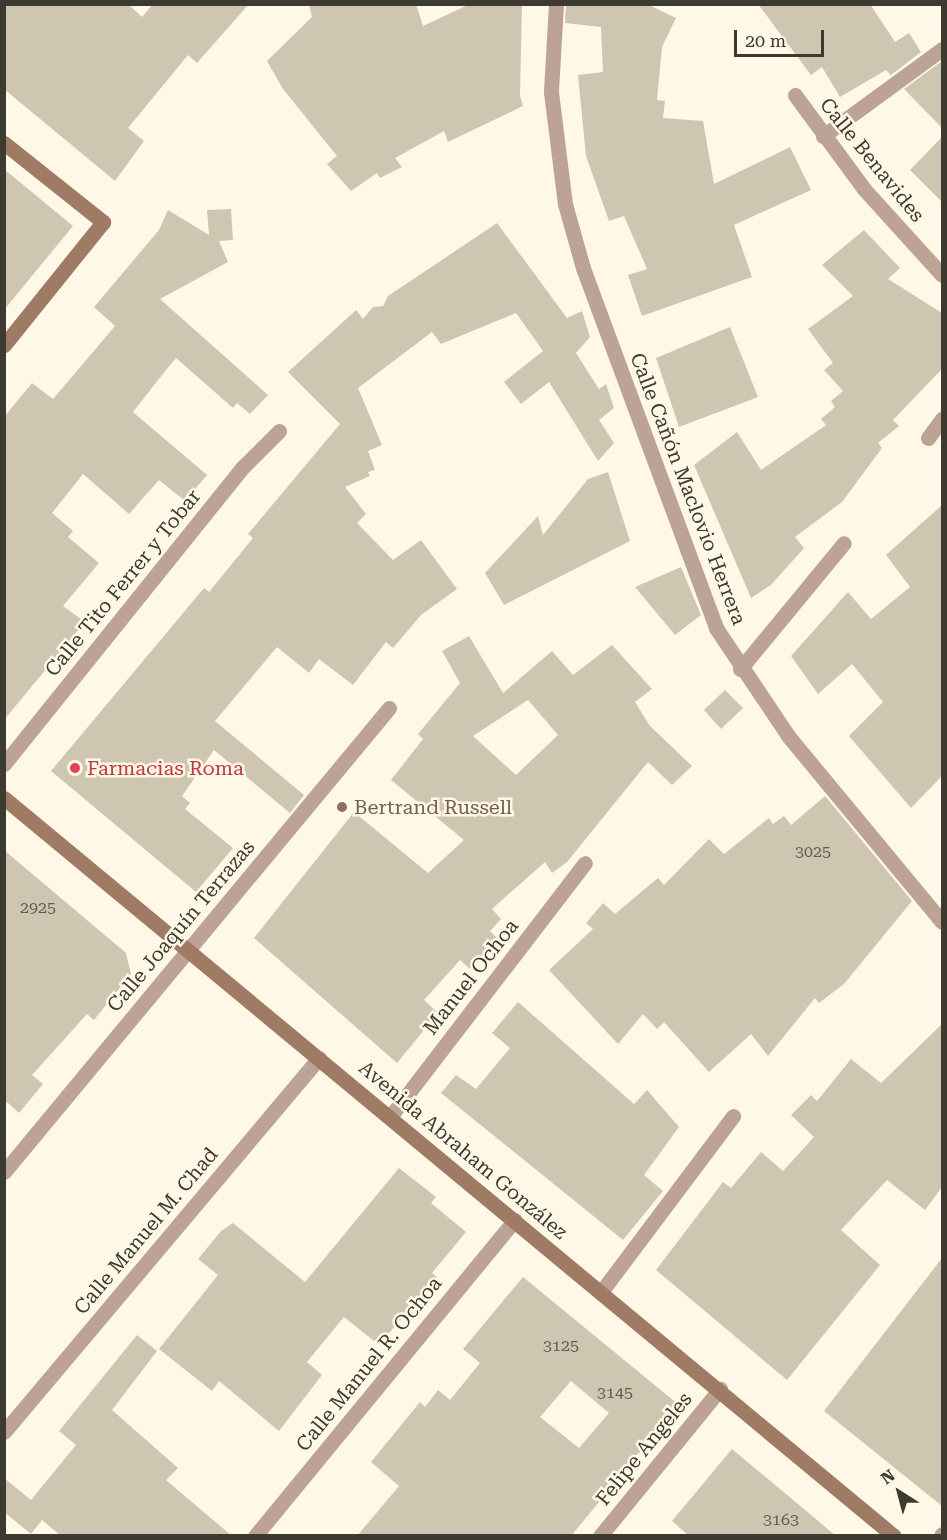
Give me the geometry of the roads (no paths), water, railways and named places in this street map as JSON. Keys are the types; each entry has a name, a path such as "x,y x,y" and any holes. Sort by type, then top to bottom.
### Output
{"main road":[{"path":"4,143 103,222 4,345"},
{"name":"Avenida Abraham González","path":"4,798 720,1389 894,1536"}],"street":[{"name":"Calle Cañón Maclovio Herrera","path":"556,4 551,92 565,204 587,279 698,585 740,669 789,737 942,922"},
{"path":"823,136 942,49"},
{"name":"Calle Benavides","path":"795,95 823,136 942,275"},
{"path":"928,438 942,419"},
{"name":"Calle Tito Ferrer y Tobar","path":"4,764 243,467 279,431"},
{"path":"740,669 844,543"},
{"name":"Calle Joaquín Terrazas","path":"4,1172 389,708"},
{"name":"Manuel Ochoa","path":"390,1116 585,863"},
{"name":"Calle Manuel M. Chad","path":"4,1432 319,1058"},
{"path":"601,1292 733,1116"},
{"name":"Calle Manuel R. Ochoa","path":"255,1536 515,1220"},
{"name":"Felipe Angeles","path":"600,1536 720,1389"}],"place":[{"name":"Farmacias Roma","path":"75,768"},
{"name":"Bertrand Russell","path":"342,807"}]}
